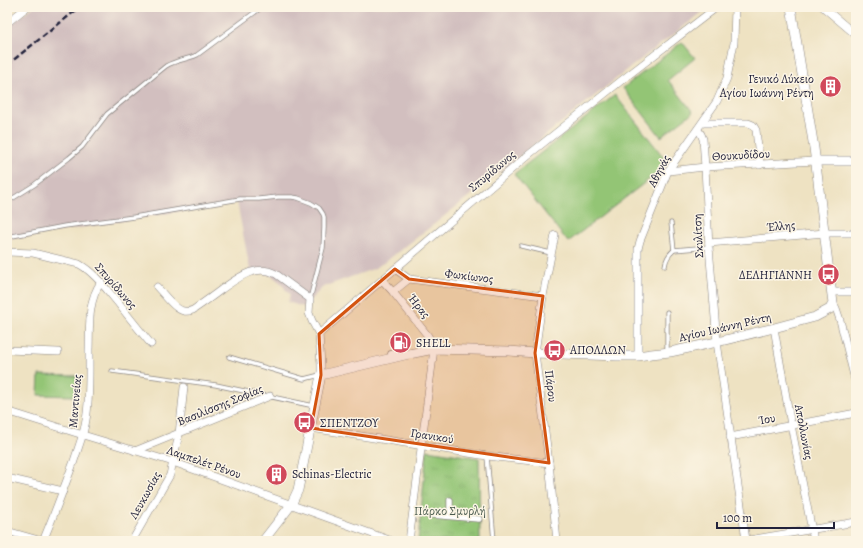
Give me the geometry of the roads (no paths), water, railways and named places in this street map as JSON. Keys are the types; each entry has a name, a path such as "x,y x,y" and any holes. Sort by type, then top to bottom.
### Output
{"street":[{"path":"7,23 27,7"},
{"name":"Σπυρίδωνος","path":"319,334 527,156 717,7"},
{"name":"Αθηνάς","path":"638,356 638,250 642,233 668,171 717,101 728,78 734,43 735,7"},
{"path":"791,7 815,161 832,292 832,303 836,308 854,367 856,384"},
{"path":"823,7 856,35"},
{"path":"7,16 15,16"},
{"path":"703,122 748,123 753,125 756,130 760,165"},
{"name":"Σκυλίτση","path":"698,130 703,139 709,245 717,342 746,540"},
{"path":"815,161 856,161"},
{"name":"Θουκυδίδου","path":"668,171 815,161"},
{"name":"Έλλης","path":"709,245 824,233 856,233"},
{"name":"Πάρου","path":"555,235 543,296 535,353 557,541"},
{"name":"Σπυρίδωνος","path":"7,252 34,253 79,264 89,270 101,282 151,344"},
{"name":"Φωκίωνος","path":"395,269 409,279 543,296"},
{"path":"158,288 177,308 182,311 194,310 244,274 265,270 276,274 310,299 309,313 319,334 321,365 321,375 311,428 296,497 263,541"},
{"path":"393,292 409,279"},
{"name":"Ήρας","path":"382,280 428,336 434,349"},
{"name":"Μαντινείας","path":"43,541 83,435 89,391 90,312 93,297 101,282"},
{"path":"832,292 856,292"},
{"name":"Αγίου Ιωάννη Ρέντη","path":"321,375 434,349 638,356 667,352 717,342 815,317 830,309 832,303"},
{"name":"Απολλωνίας","path":"774,328 791,426 814,541"},
{"path":"409,541 434,349"},
{"path":"7,350 58,352"},
{"name":"Λευκωσίας","path":"132,541 170,475 179,434 184,387"},
{"name":"Βασιλίσσης Σοφίας","path":"135,451 270,396"},
{"name":"Λαμπελέτ Ρένου","path":"7,411 173,462 392,541"},
{"name":"Ίου","path":"730,437 856,413"},
{"name":"Γρανικού","path":"311,428 487,456 549,463"},
{"path":"7,478 63,491"},
{"path":"450,500 450,516"},
{"path":"420,514 479,519"},
{"path":"743,541 768,539 856,522"},
{"path":"7,531 43,541"}],"lane":[{"path":"7,202 34,185 69,158 82,146 107,114 166,66 173,62 197,55 262,7"},
{"path":"7,237 75,224 134,217 240,199 285,197 298,198 319,208 324,217 322,248 310,299"},
{"path":"671,223 674,250"},
{"path":"665,266 668,255 674,250 709,245"},
{"path":"521,246 551,253"},
{"path":"667,312 667,352"},
{"path":"229,357 304,379 321,375"},
{"path":"112,371 216,385 270,396"},
{"name":"Βασιλίσσης Σοφίας","path":"270,396 315,406"},
{"path":"487,456 494,541"}],"railway":[{"path":"7,65 80,7"}],"place":[{"name":"Γενικό Λύκειο Αγίου Ιωάννη Ρέντη","path":"830,86"},
{"name":"ΔΕΛΗΓΙΑΝΝΗ","path":"828,275"},
{"name":"SHELL","path":"401,343"},
{"name":"ΑΠΟΛΛΩΝ","path":"555,350"},
{"name":"ΣΠΕΝΤΖΟΥ","path":"305,423"},
{"name":"Schinas-Electric","path":"276,474"}],"park label":[{"name":"Πάρκο Σµυρλή","path":"450,511"}]}
